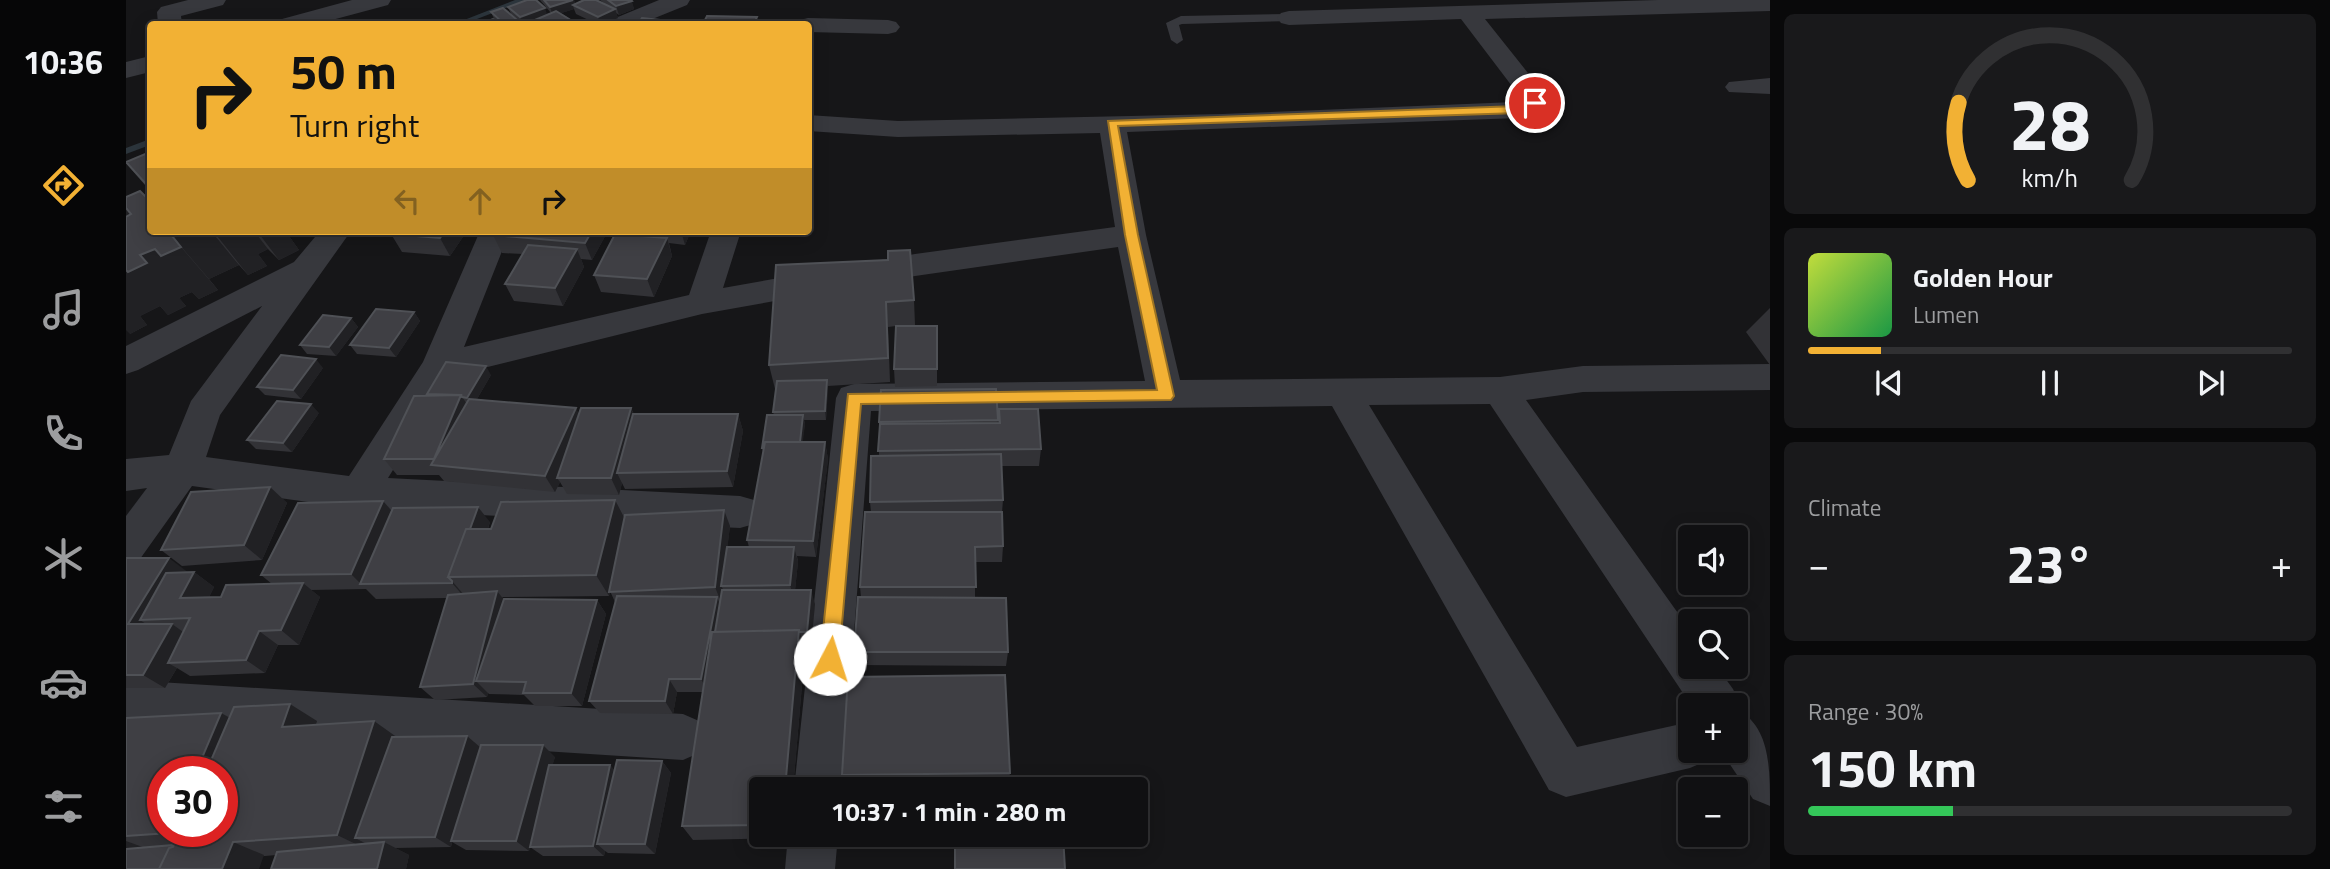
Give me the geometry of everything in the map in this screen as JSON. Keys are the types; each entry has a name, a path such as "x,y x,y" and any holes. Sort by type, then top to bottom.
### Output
{"street":[{"path":"170,21 169,12 188,4 215,0"},
{"path":"302,21 379,0"},
{"path":"628,21 679,0"},
{"path":"1289,18 1770,4"},
{"path":"812,124 898,129 1222,121 1529,108 1535,103 1534,97 1504,62 1468,12"},
{"path":"812,25 888,27"},
{"path":"126,71 147,65"},
{"path":"1738,87 1770,86"},
{"path":"1112,123 1131,235 1166,396"},
{"path":"126,547 183,469 204,411 333,235"},
{"path":"359,494 439,366 493,235"},
{"path":"702,303 725,235"},
{"path":"439,366 702,303 915,265 1131,235"},
{"path":"126,361 305,270"},
{"path":"819,777 854,398 1500,390 1583,379 1770,377"},
{"path":"1500,390 1678,648"},
{"path":"1343,393 1566,773 1678,749"},
{"path":"126,475 183,469 359,494 740,512"},
{"path":"126,702 683,737"},
{"path":"1748,750 1770,782"},
{"path":"810,869 813,847"}],"lane":[{"path":"1177,40 1172,23 1181,20 1289,18"}],"building":[{"path":"527,0 536,0 545,8 520,17 508,7"},
{"path":"544,0 573,0 550,7"},
{"path":"584,0 596,0 615,9 598,17 573,5"},
{"path":"608,0 631,0 632,1 616,6"},
{"path":"503,8 516,19 501,21 491,12"},
{"path":"556,11 572,21 537,21"},
{"path":"707,16 757,17 755,21 704,21"},
{"path":"642,18 670,21 640,21"},
{"path":"147,153 147,184 146,184 126,162"},
{"path":"140,191 147,198 147,235 174,235 172,236 181,247 161,256 155,249 140,255 147,263 128,272 126,217 131,214 126,208 126,197"},
{"path":"403,235 442,235 440,238"},
{"path":"493,235 590,235 585,243"},
{"path":"614,235 667,238 647,279 594,275"},
{"path":"528,245 577,249 555,288 505,284"},
{"path":"910,250 914,300 886,302 888,358 769,365 776,265 888,260 888,251"},
{"path":"376,309 414,312 389,348 350,345"},
{"path":"323,315 351,318 329,347 300,345"},
{"path":"896,326 937,326 937,369 894,369"},
{"path":"281,355 316,359 293,390 257,387"},
{"path":"446,362 486,366 467,398 461,395 427,394"},
{"path":"827,380 825,411 773,412 777,381"},
{"path":"996,389 998,420 879,422 881,390"},
{"path":"461,395 434,459 384,459 414,396"},
{"path":"469,399 576,408 545,476 431,465"},
{"path":"277,401 311,404 283,443 247,440"},
{"path":"581,408 631,408 611,478 557,478"},
{"path":"999,409 1038,409 1041,449 878,451 880,424 1000,423"},
{"path":"633,414 738,414 727,471 617,473"},
{"path":"767,415 803,415 800,442 765,442 762,448"},
{"path":"765,442 825,442 813,541 747,540"},
{"path":"1001,454 1003,500 870,502 871,456"},
{"path":"270,487 244,545 161,550 191,492"},
{"path":"615,500 596,575 448,577 466,529 491,529 501,502"},
{"path":"383,501 351,574 261,575 298,503"},
{"path":"478,507 470,529 466,529 448,577 452,583 360,584 393,508"},
{"path":"724,510 715,587 609,592 625,515"},
{"path":"865,512 1002,512 1003,546 975,547 976,587 860,587"},
{"path":"727,547 794,547 790,585 721,586"},
{"path":"126,558 169,558 128,624 172,624 143,675 126,675"},
{"path":"194,572 180,598 221,597 226,585 303,583 281,630 259,631 246,660 168,663 190,618 140,620 166,573"},
{"path":"722,590 811,590 807,632 715,632"},
{"path":"497,591 473,684 420,687 448,595"},
{"path":"617,596 717,597 701,679 669,679 665,701 589,701"},
{"path":"858,597 1006,598 1008,652 854,652"},
{"path":"504,599 597,600 571,693 523,693 526,682 476,681"},
{"path":"799,630 786,777 749,777 749,825 682,826 712,632"},
{"path":"1005,675 1010,773 842,775 848,677"},
{"path":"290,704 282,727 374,721 337,835 238,842 238,756 213,756 234,707"},
{"path":"221,713 203,756 147,756 147,835 126,836 126,718"},
{"path":"467,736 435,837 355,838 392,737"},
{"path":"481,745 543,745 516,841 451,841"},
{"path":"617,760 662,761 645,844 597,844"},
{"path":"549,765 610,765 593,846 530,847"},
{"path":"384,842 377,869 271,869 277,852"},
{"path":"173,847 169,848 159,869 126,869 126,849"},
{"path":"231,847 222,869 159,869 169,848"},
{"path":"955,847 1064,847 1065,869 955,869"}],"waterway":[{"path":"466,21 522,0"},
{"path":"126,151 147,143"}],"route":[{"path":"830,659 854,398 1166,396 1131,235 1112,123 1519,110 1529,108 1535,103"}]}
